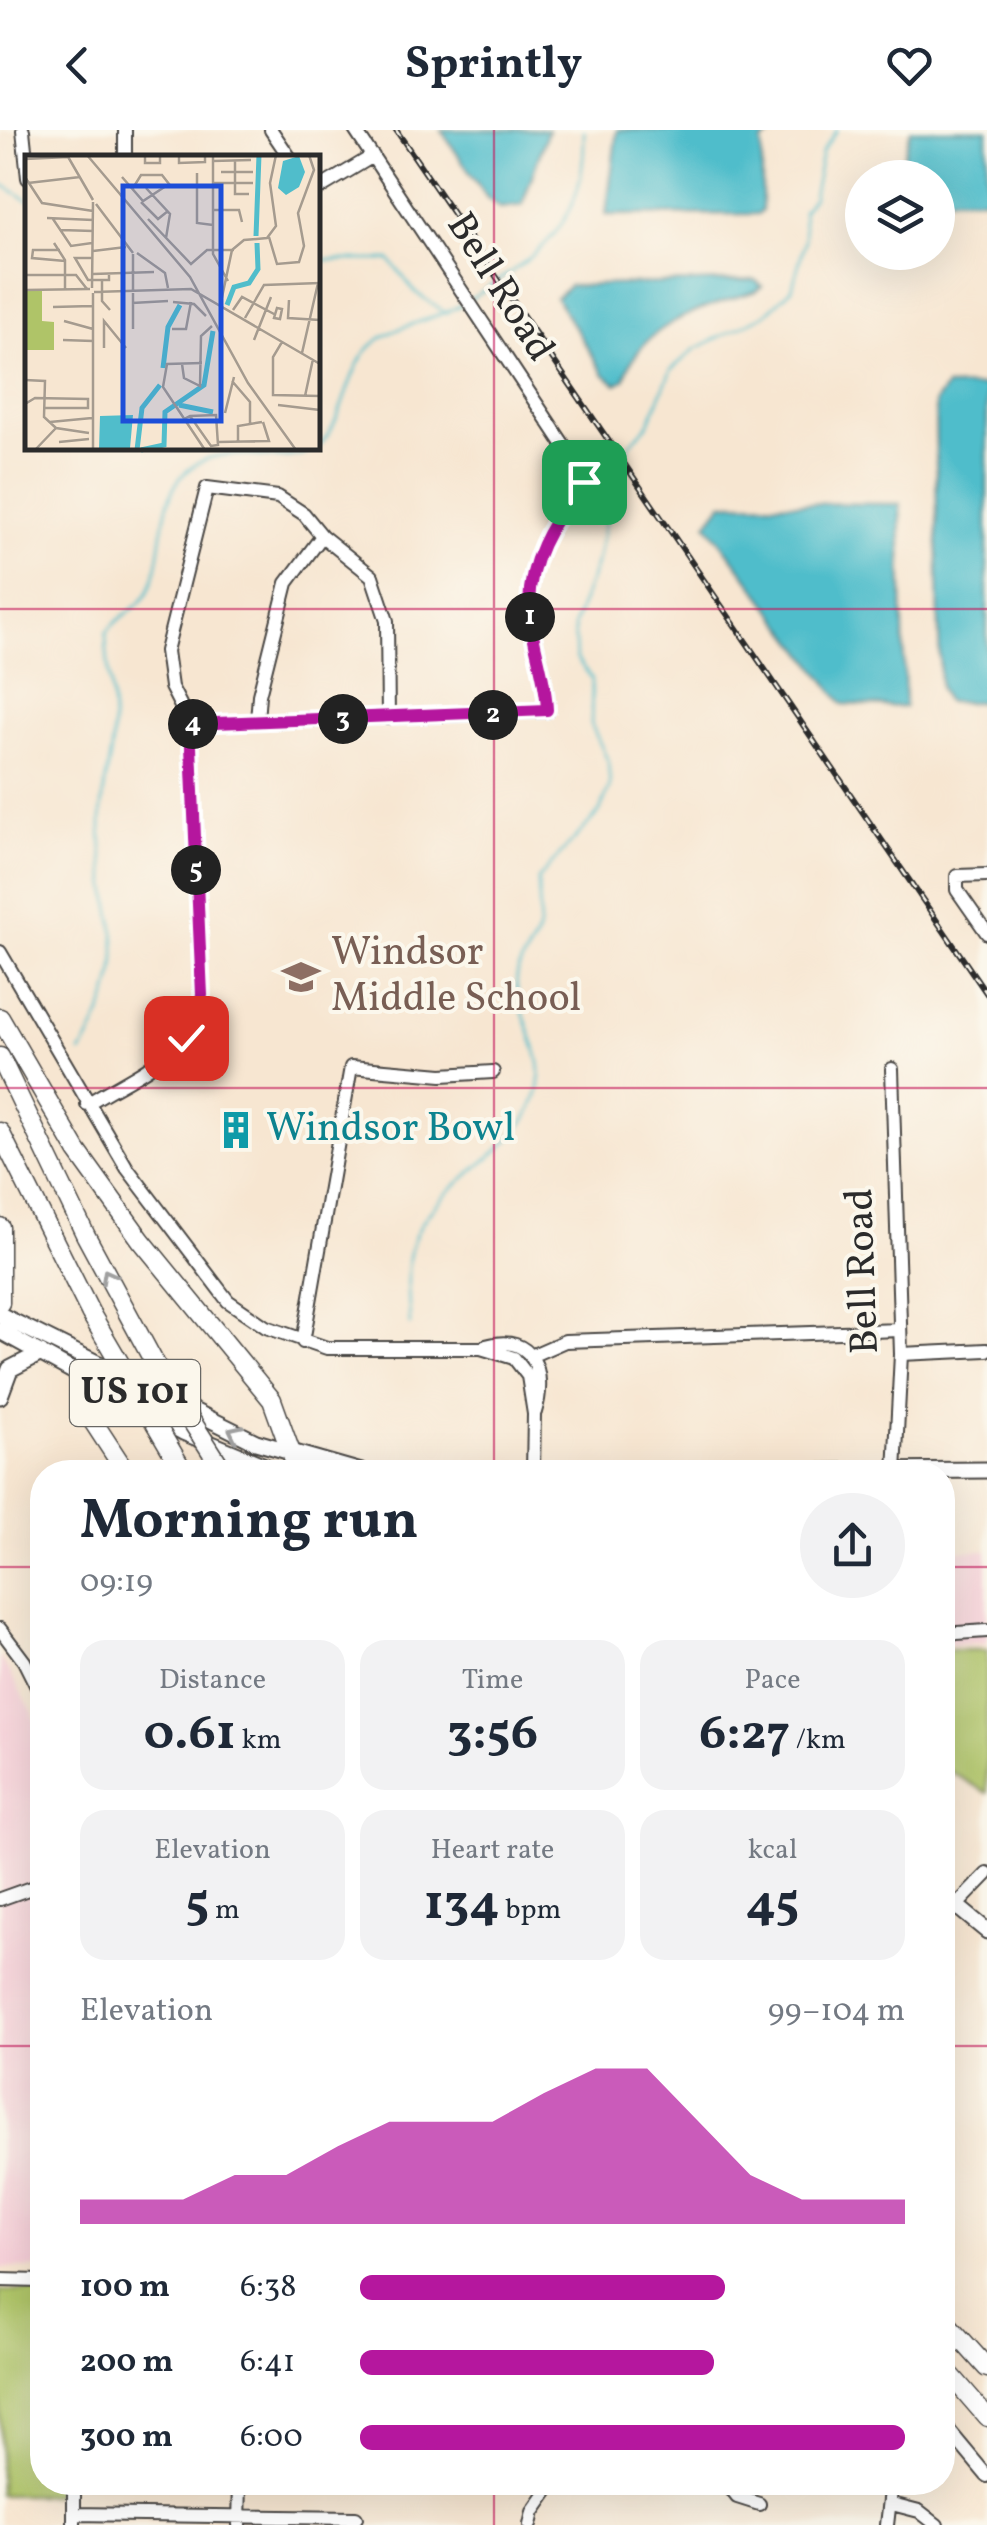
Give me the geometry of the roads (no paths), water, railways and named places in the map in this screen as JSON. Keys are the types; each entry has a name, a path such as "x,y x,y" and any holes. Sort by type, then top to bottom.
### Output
{"highway":[{"path":"0,1018 87,1166 140,1240 272,1400 294,1460"},
{"name":"US 101","path":"0,1056 86,1236 154,1362 216,1460"},
{"name":"US 101","path":"0,1132 91,1314 177,1460"},
{"path":"0,1226 0,1303"},
{"path":"108,1368 82,1376 81,1403 118,1460"},
{"path":"955,2332 987,2368"},
{"path":"955,2381 987,2417"}],"main road":[{"path":"0,1315 289,1460"},
{"path":"0,1331 183,1432 251,1460"},
{"path":"0,1396 10,1369 40,1353"},
{"path":"955,1470 987,1470"},
{"path":"957,1905 987,1931"}],"street":[{"path":"8,130 23,134"},
{"path":"125,155 126,130"},
{"path":"271,130 288,155"},
{"name":"Bell Road","path":"355,130 479,322 580,467 584,482 553,520 534,567 530,614 547,710 388,718"},
{"path":"320,188 373,156"},
{"path":"87,1104 168,1056 197,1019 202,995 190,724 171,687 166,651 206,488 278,497 304,514 322,536 372,576 387,620 388,718 190,724"},
{"path":"258,721 258,695 282,597 322,536"},
{"path":"987,875 957,876 957,890 987,933"},
{"path":"0,952 87,1104 205,1276 228,1301 254,1319 303,1342 346,1352 481,1348 507,1343 533,1356 540,1374 533,1460"},
{"path":"303,1342 351,1067 442,1075 492,1072"},
{"name":"Bell Road","path":"892,1069 901,1354 896,1460"},
{"path":"533,1356 565,1341 900,1330"},
{"path":"481,1348 506,1354 525,1369 534,1414"},
{"path":"901,1354 987,1350"},
{"path":"0,1629 30,1674"},
{"path":"955,1633 987,1631"},
{"path":"957,1905 987,1874"},
{"path":"0,1899 30,1886"},
{"path":"0,2280 30,2281"},
{"path":"955,2438 987,2476"},
{"path":"240,2495 240,2521"},
{"path":"530,2525 533,2512 545,2495"},
{"path":"736,2495 759,2504"},
{"path":"886,2525 892,2495"},
{"path":"892,2504 919,2511 937,2525"},
{"path":"74,2519 356,2518"}],"water":[{"path":"441,130 548,130 522,205 500,208 487,198"},
{"path":"617,130 778,130 762,142 762,210 758,214 606,215"},
{"path":"911,130 987,130 987,198 955,198 955,160 902,160"},
{"path":"755,280 762,286 756,291 696,311 660,330 632,360 624,380 616,384 604,374 556,298 569,286"},
{"path":"987,386 987,702 946,702 940,688 935,402 946,387"},
{"path":"723,503 900,504 905,707 843,704 707,524"}],"waterway":[{"path":"471,299 539,250 568,213 583,163 584,130"},
{"path":"410,1325 408,1267 416,1234 443,1197 511,1137 525,1120 540,1086 538,1059 518,995 517,975 538,932 538,879 600,811 610,786 608,761 591,724 592,679 576,658 574,625 598,558 613,478 630,444 649,423 671,370 695,349 764,315 792,289 805,241 803,211 813,197 822,152 837,130"},
{"path":"0,183 25,198"},
{"path":"320,260 390,260 415,292 447,314"},
{"path":"320,444 333,426 356,368 371,346 382,337 464,303"},
{"path":"81,1053 99,1018 115,963 101,824 113,727 106,633 149,590 170,496 191,467 223,455 277,457 312,450"}],"railway":[{"path":"396,130 987,994"}],"place":[{"name":"Windsor Middle School","path":"301,977"},
{"name":"Windsor Bowl","path":"236,1130"}]}
